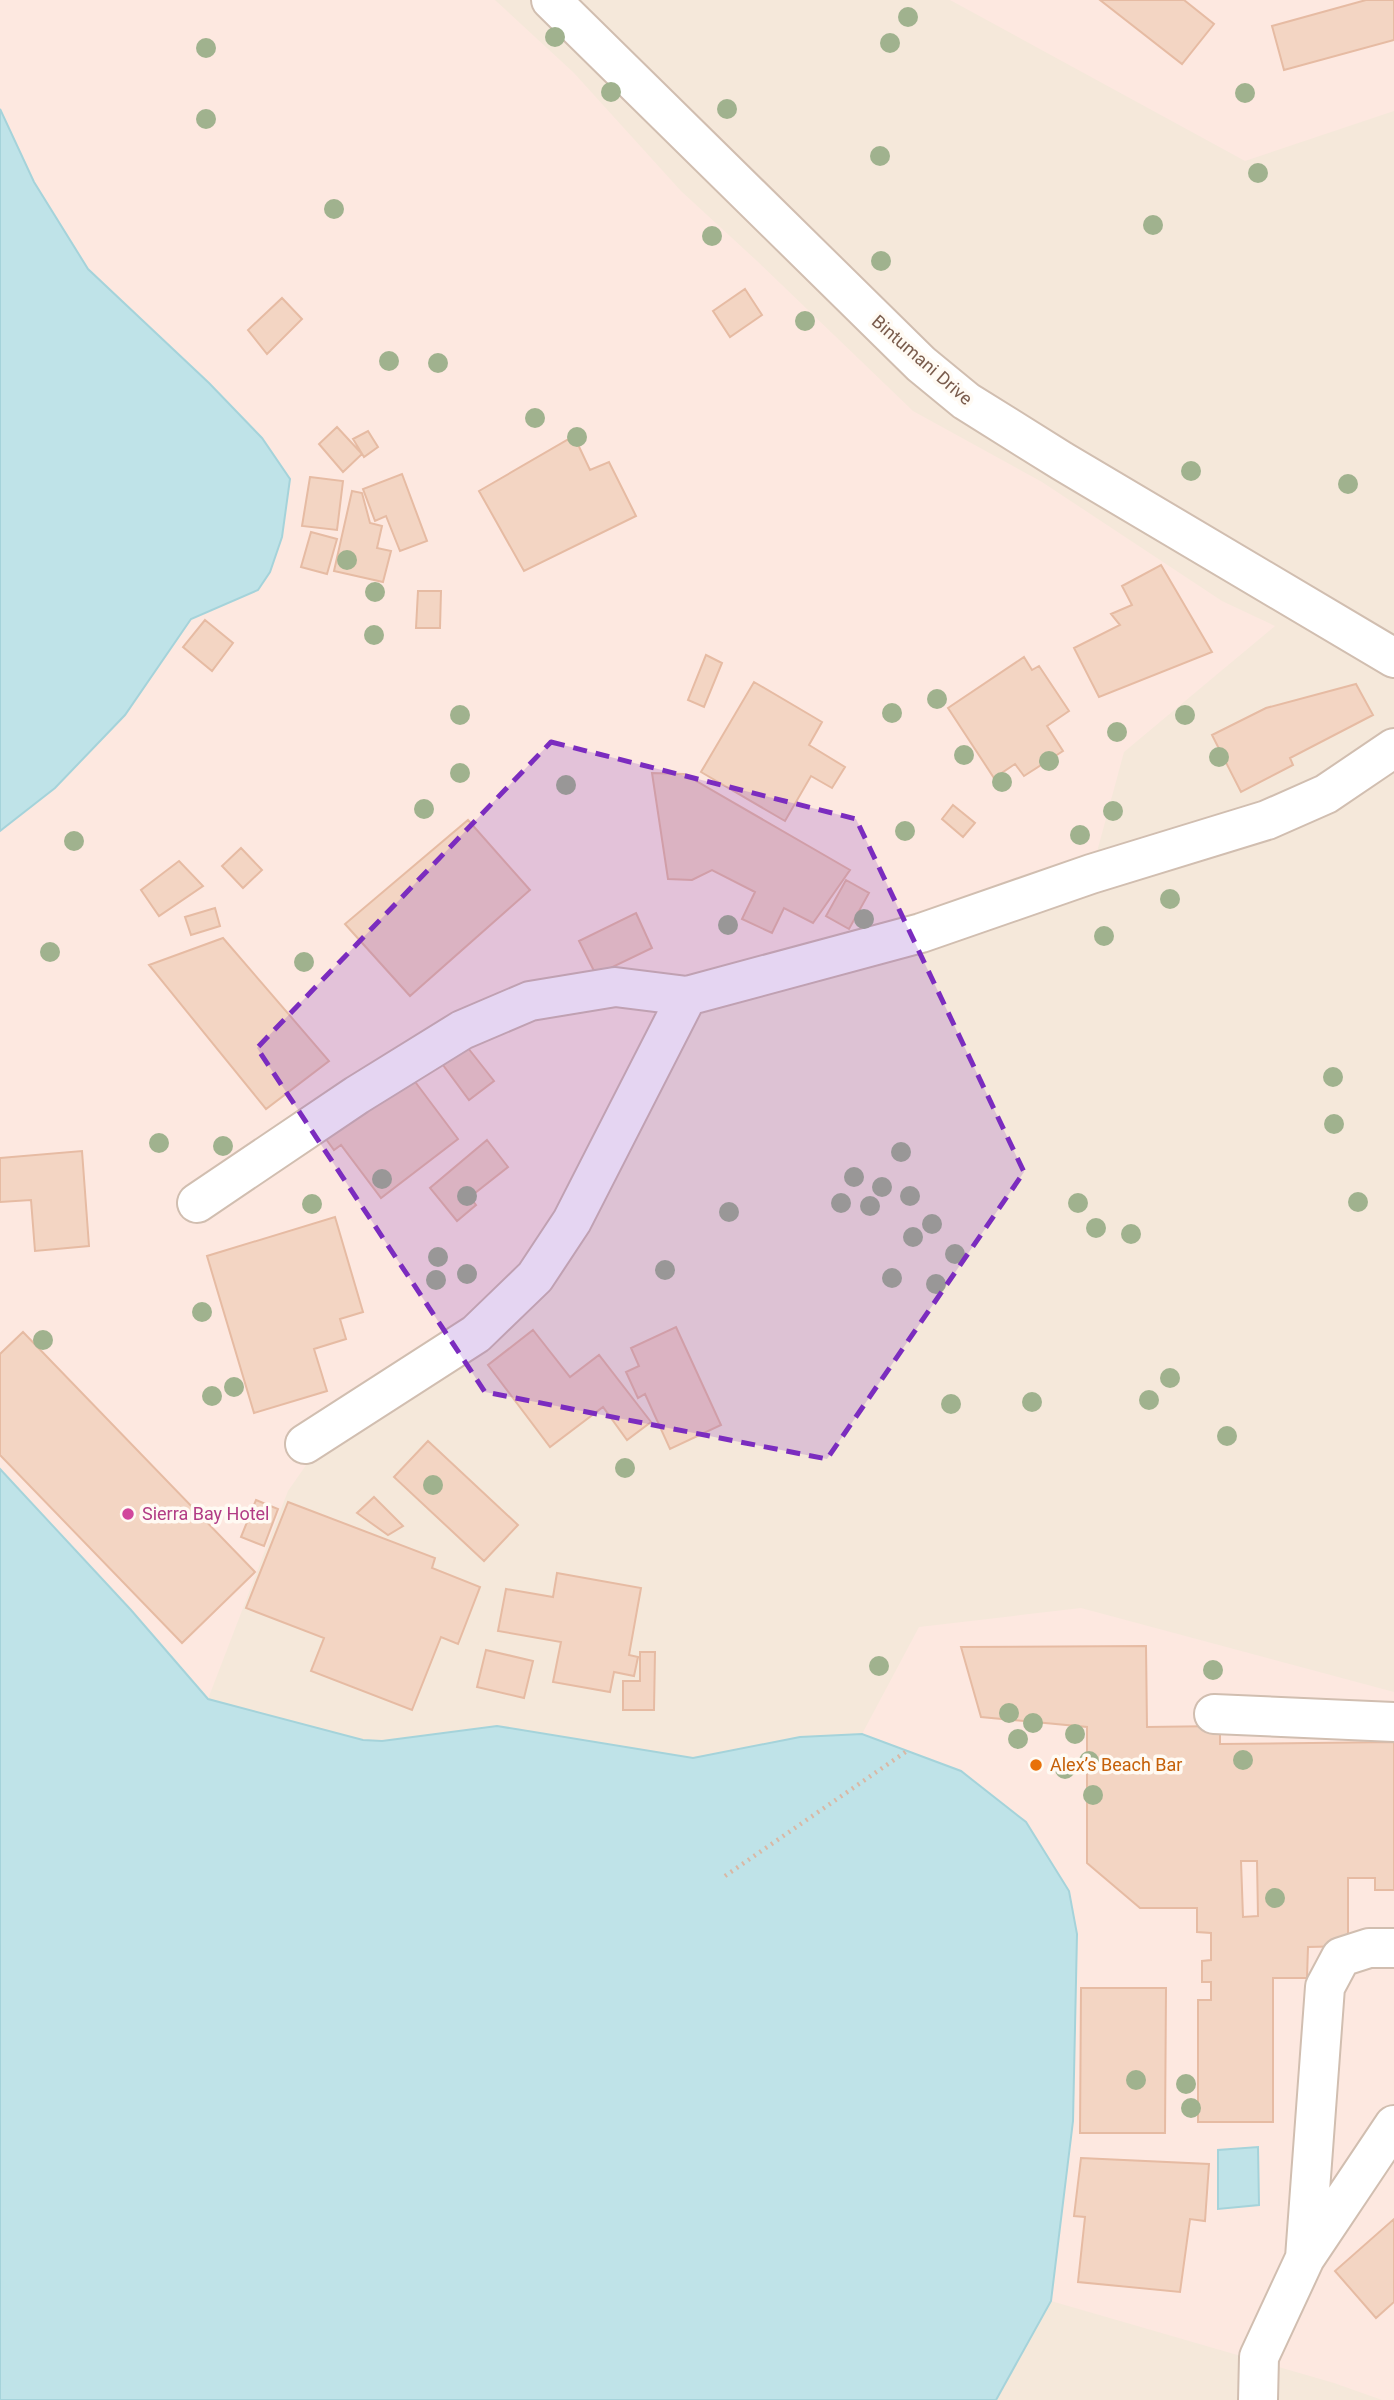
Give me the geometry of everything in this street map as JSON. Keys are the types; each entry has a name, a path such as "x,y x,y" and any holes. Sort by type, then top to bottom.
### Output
{"street":[{"name":"Bintumani Drive","path":"551,0 921,364 966,401 1394,658"},
{"path":"197,1202 357,1094 451,1037 530,1001 615,987 687,996 921,933 1091,874 1267,820 1326,794 1394,748"},
{"path":"305,1444 476,1334 534,1277 572,1221 687,996"},
{"path":"1214,1714 1394,1722"},
{"path":"1305,2259 1325,1987 1340,1957 1369,1948 1394,1948"},
{"path":"1258,2400 1259,2357 1305,2259 1394,2125"}],"path":[{"path":"725,1876 907,1751"}],"highlighted area":[{"path":"551,742 856,819 1024,1172 827,1459 485,1392 257,1048"}],"shaded area":[{"path":"0,0 1394,0 1394,2400 954,2400 366,1776 202,1715 0,1503 0,795 76,295 0,148"},
{"path":"0,0 495,0 574,73 681,191 913,411 1042,482 1222,601 1275,626 1124,752 1091,874 687,996 535,1277 334,1425 288,1491 208,1699 131,1610 0,1469 0,831 55,788 125,715 191,619 258,590 290,479 262,438 209,383 88,269 34,182 0,109"},
{"path":"950,0 1394,0 1394,111 1245,161"},
{"path":"1081,1608 1394,1692 1394,2400 1382,2400 1334,2383 1051,2301 1073,2121 1077,1934 1026,1822 961,1771 862,1734 919,1627"}],"water":[{"path":"0,109 34,182 88,269 209,383 262,438 290,479 282,537 270,572 258,590 191,619 125,715 55,788 0,831"},
{"path":"0,1469 131,1610 208,1699 363,1740 382,1741 497,1726 693,1758 800,1737 862,1734 961,1771 1026,1822 1069,1891 1077,1934 1073,2121 1051,2301 996,2400 0,2400"},
{"path":"1258,2147 1259,2205 1218,2209 1218,2150"}],"building":[{"path":"1100,0 1184,0 1214,24 1182,64"},
{"path":"1366,0 1394,0 1394,40 1284,70 1272,26"},
{"path":"745,289 762,315 730,337 713,311"},
{"path":"282,298 302,319 267,354 248,330"},
{"path":"337,427 362,454 343,472 319,444"},
{"path":"368,431 378,447 364,457 353,439"},
{"path":"574,436 590,470 609,462 636,516 524,571 479,491"},
{"path":"402,474 427,541 400,551 386,516 375,521 363,489"},
{"path":"310,477 343,481 337,530 302,526"},
{"path":"352,491 362,493 370,523 382,526 377,548 391,551 383,582 334,571"},
{"path":"311,532 337,539 327,574 301,567"},
{"path":"1161,565 1212,652 1099,697 1074,648 1120,625 1111,614 1132,605 1122,586"},
{"path":"418,591 441,591 440,628 416,628"},
{"path":"205,620 233,643 212,671 183,647"},
{"path":"706,655 722,663 704,707 688,700"},
{"path":"1024,657 1032,670 1039,666 1069,711 1047,726 1063,751 1024,776 1015,764 994,778 948,708"},
{"path":"754,682 822,722 809,745 845,767 832,788 811,776 785,821 701,772"},
{"path":"1356,684 1373,715 1290,758 1293,765 1241,792 1212,735 1266,708"},
{"path":"652,773 684,774 850,870 813,923 784,908 772,933 742,919 755,892 712,870 692,880 668,879"},
{"path":"953,805 975,823 963,837 942,819"},
{"path":"468,820 530,890 410,996 345,924"},
{"path":"241,848 262,870 243,888 222,866"},
{"path":"179,861 203,886 159,916 141,890"},
{"path":"846,880 869,893 849,929 826,916"},
{"path":"215,908 220,926 191,935 185,917"},
{"path":"636,913 652,948 596,975 579,941"},
{"path":"223,938 329,1061 266,1109 149,965"},
{"path":"464,1043 494,1081 469,1100 440,1061"},
{"path":"407,1071 458,1139 381,1198 341,1145 334,1150 323,1135"},
{"path":"487,1140 508,1167 470,1197 476,1205 457,1221 430,1188"},
{"path":"82,1151 89,1246 35,1251 31,1200 0,1202 0,1158"},
{"path":"335,1217 363,1312 340,1319 346,1339 314,1349 327,1391 254,1413 207,1256"},
{"path":"676,1327 721,1425 670,1449 645,1394 638,1398 626,1372 639,1366 631,1348"},
{"path":"533,1330 570,1377 599,1355 651,1422 627,1440 603,1407 550,1447 488,1365"},
{"name":"Sierra Bay Hotel","path":"23,1332 255,1572 182,1643 0,1455 0,1354"},
{"path":"428,1441 518,1525 484,1561 394,1477"},
{"path":"374,1497 403,1526 388,1535 357,1513"},
{"path":"256,1500 278,1509 264,1546 241,1537"},
{"path":"288,1502 435,1558 432,1568 480,1587 458,1644 441,1637 412,1710 311,1671 324,1638 246,1608"},
{"path":"557,1573 641,1588 629,1655 638,1657 634,1676 614,1672 610,1692 553,1682 561,1642 498,1631 506,1589 553,1597"},
{"path":"1146,1646 1147,1727 1220,1726 1220,1744 1394,1742 1394,1890 1375,1890 1375,1878 1348,1878 1348,1946 1308,1947 1307,1978 1273,1978 1273,2122 1198,2122 1198,2000 1211,2000 1211,1982 1202,1982 1202,1961 1211,1960 1211,1933 1197,1932 1197,1908 1140,1908 1087,1863 1087,1727 981,1717 961,1647","holes":["1241,1861 1257,1861 1258,1916 1243,1917"]},
{"path":"486,1650 533,1661 524,1698 477,1687"},
{"path":"640,1652 655,1652 654,1710 623,1710 623,1681 640,1681"},
{"path":"1081,1988 1166,1988 1165,2133 1080,2133"},
{"path":"1081,2158 1209,2164 1205,2221 1190,2219 1180,2292 1078,2282 1085,2217 1074,2216"},
{"path":"1394,2219 1394,2302 1376,2318 1335,2271"}],"place":[{"name":"Sierra Bay Hotel","path":"128,1514"},
{"name":"Alex’s Beach Bar","path":"1036,1765"}]}
